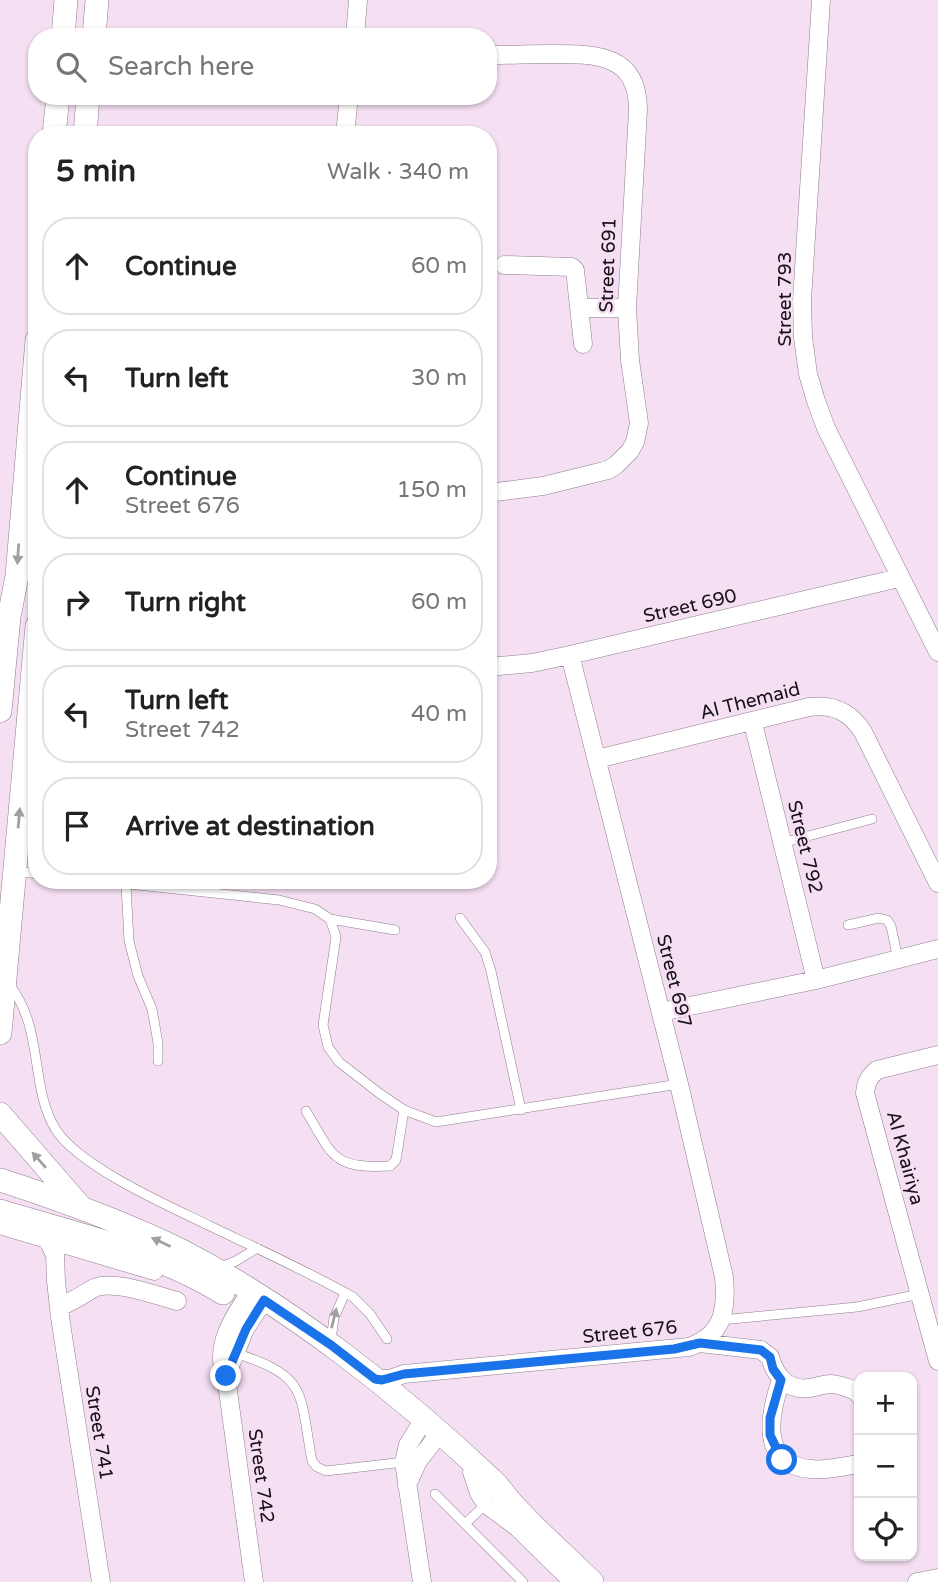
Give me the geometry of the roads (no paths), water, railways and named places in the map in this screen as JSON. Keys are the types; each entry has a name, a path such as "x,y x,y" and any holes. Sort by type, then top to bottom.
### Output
{"street":[{"path":"64,28 66,0"},
{"path":"95,28 97,0"},
{"path":"356,28 358,0"},
{"name":"Street 793","path":"821,0 803,287 803,337 808,374 826,428 938,652"},
{"name":"Street 691","path":"497,55 596,55 614,61 633,82 638,110 626,308 639,423 635,442 616,465 598,473 543,486 497,492"},
{"path":"55,126 57,105"},
{"path":"86,126 87,105"},
{"path":"346,126 348,105"},
{"path":"504,265 572,267 575,270 583,344"},
{"path":"579,308 626,308"},
{"path":"0,711 7,633 17,576 28,446"},
{"name":"Street 690","path":"497,666 532,663 570,655 900,578"},
{"name":"Street 697","path":"570,655 679,1084 724,1278 725,1299 721,1320"},
{"name":"Al Themaid","path":"597,759 821,705 835,707 856,721 938,883"},
{"name":"Street 792","path":"752,723 816,980"},
{"path":"0,1033 5,979 26,872 28,826"},
{"path":"660,1012 816,980 938,948"},
{"name":"Al Khairiya","path":"938,1055 877,1070 866,1084 865,1093 938,1361"},
{"path":"0,1114 79,1205"},
{"path":"0,1180 79,1205 183,1252 213,1269 319,1352 429,1429 491,1479 592,1582"},
{"path":"0,1211 146,1256 253,1302 331,1345 401,1400 472,1472 495,1493 509,1500"},
{"path":"0,1225 170,1275 191,1275"},
{"name":"Street 741","path":"47,1238 55,1255 55,1275 101,1582"},
{"path":"86,1249 69,1263 59,1298 79,1299 94,1288 108,1285 177,1300"},
{"path":"118,1286 125,1261"},
{"name":"Street 742","path":"226,1376 253,1302"},
{"name":"Street 742","path":"253,1302 228,1333 221,1359 226,1376 254,1582"},
{"name":"Street 676","path":"375,1379 674,1349 700,1343 716,1329 721,1320"},
{"path":"700,1343 761,1350 770,1357 773,1369 781,1380 789,1385 805,1389 832,1384 854,1390"},
{"path":"401,1400 404,1384 415,1373"},
{"path":"781,1380 770,1418 770,1435 782,1460 812,1470 854,1465"},
{"path":"422,1582 404,1462 408,1445 429,1429"},
{"path":"407,1485 429,1429"},
{"path":"472,1472 486,1504 517,1527 573,1582"},
{"path":"917,1582 938,1578"}],"lane":[{"path":"782,843 872,819"},
{"path":"126,889 128,941 135,968 152,1009 158,1061"},
{"path":"167,889 279,900 316,909 330,919 395,930"},
{"path":"460,918 475,936 488,962 521,1110"},
{"path":"848,925 879,918 887,920 891,926 898,960"},
{"path":"330,919 336,937 323,1025 328,1047 339,1062 404,1110 436,1122 679,1084"},
{"path":"5,979 27,1012 48,1111 55,1128 67,1143 129,1185 345,1293 363,1306 387,1339"},
{"path":"306,1111 334,1157 354,1166 379,1167 390,1166 396,1160 404,1110"},
{"path":"213,1269 236,1261 257,1248"},
{"path":"331,1345 334,1318 345,1293"},
{"path":"721,1320 857,1307 920,1294"},
{"path":"235,1353 268,1364 288,1377 295,1386 300,1397 312,1461 317,1467 331,1471 404,1462"},
{"path":"435,1494 523,1582"},
{"path":"465,1524 486,1504"}]}
